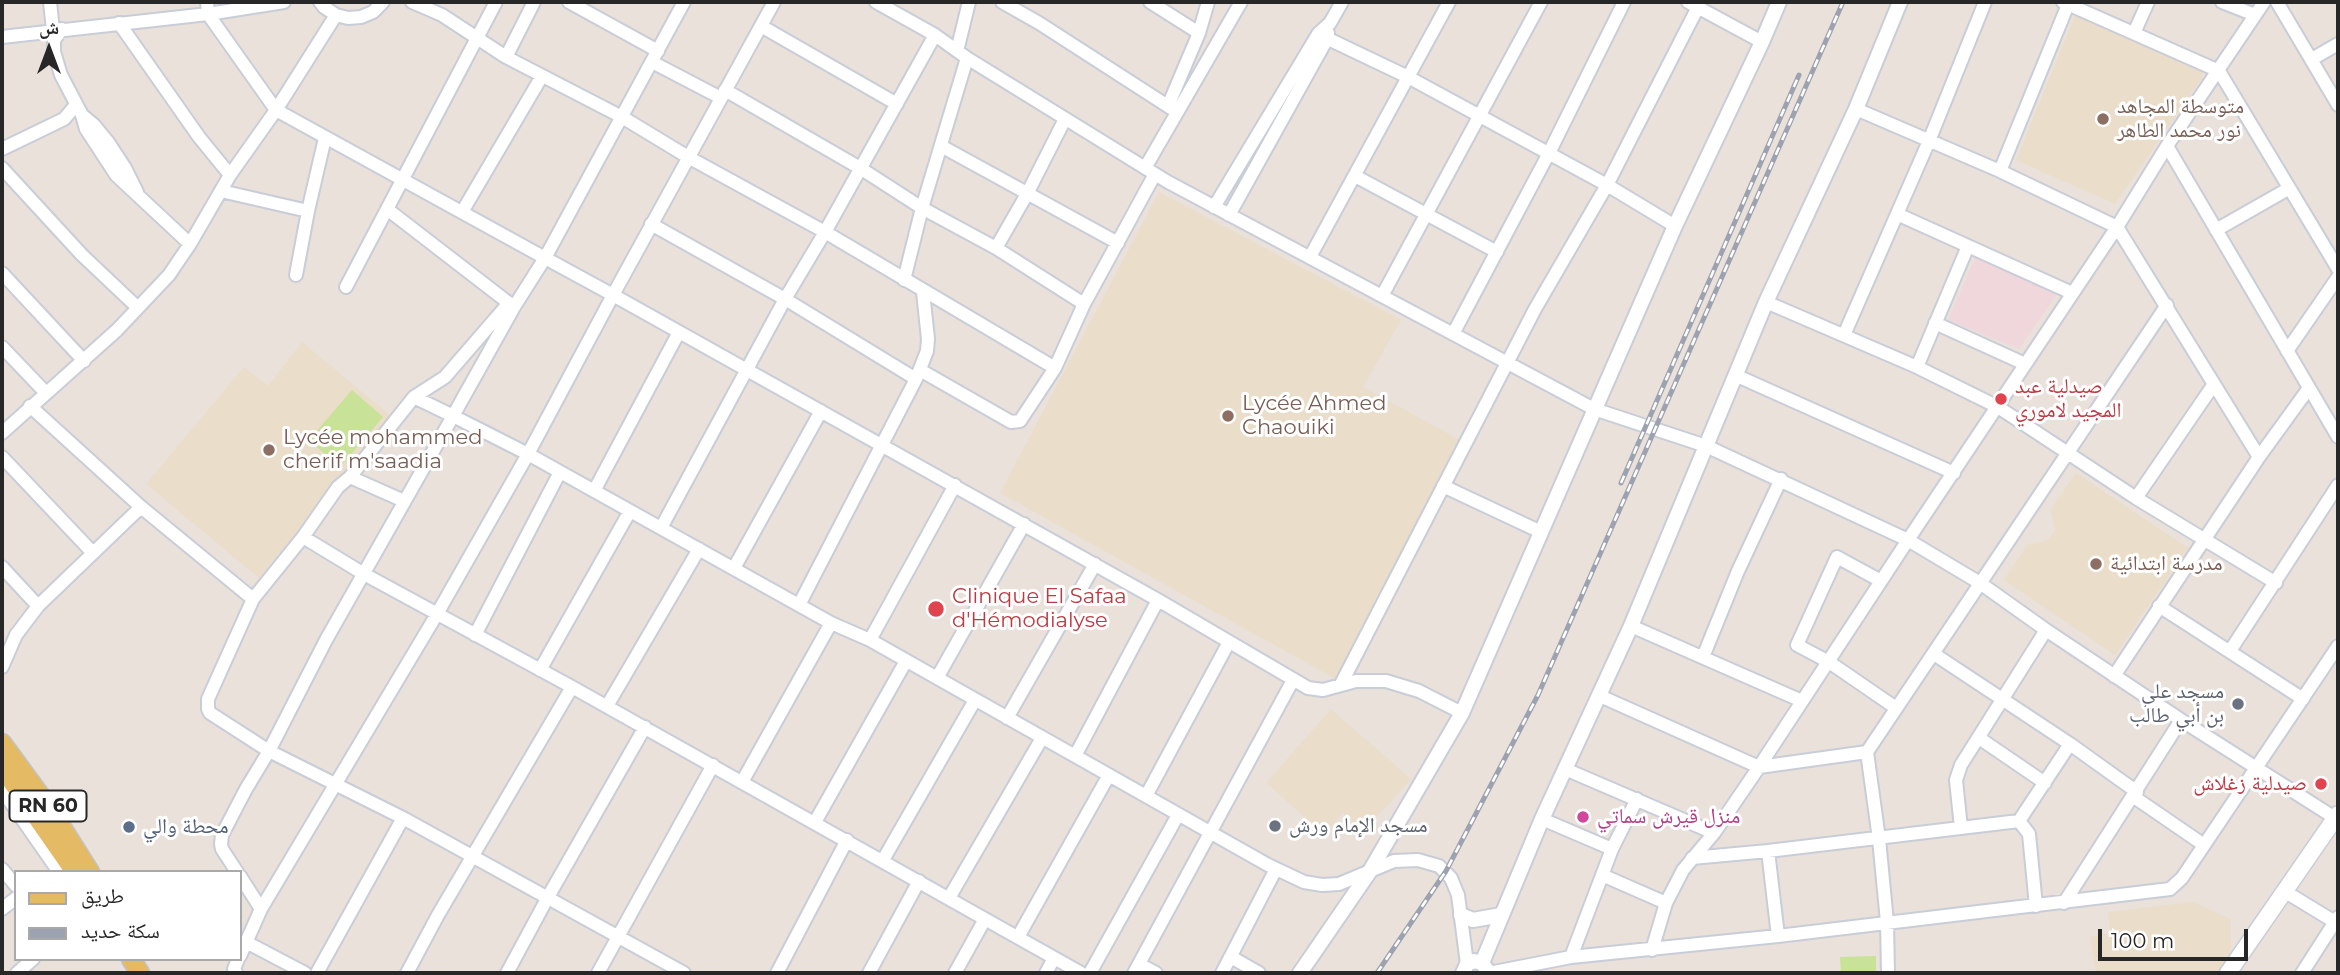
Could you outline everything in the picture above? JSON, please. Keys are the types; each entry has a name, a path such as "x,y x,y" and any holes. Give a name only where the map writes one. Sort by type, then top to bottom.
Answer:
{"main road":[{"name":"RN 60","path":"2,743 51,810 89,870"},
{"name":"RN 60","path":"2,766 74,870"},
{"path":"2228,973 2337,816"}],"street":[{"path":"50,2 58,30 54,40 54,52 61,75 79,110 107,142 137,192 190,244"},
{"path":"2,37 119,23 208,8 284,2"},
{"path":"320,2 336,15 348,18 373,12 383,2"},
{"path":"412,2 442,16 506,57 622,117 688,157 825,232 1055,368"},
{"path":"346,287 496,2"},
{"path":"506,57 534,2"},
{"path":"569,2 655,56 860,169 922,208 996,248 1084,304"},
{"path":"235,870 222,849 220,840 246,789 512,305 545,258 684,2"},
{"path":"242,951 261,909 437,614 528,454 774,2"},
{"path":"876,2 935,35 1150,171 1594,409 1706,446 1908,540 1980,583 2114,676 2256,769 2337,816"},
{"path":"904,280 941,146 962,54 969,2"},
{"path":"1002,2 1173,109"},
{"path":"1150,2 1199,33"},
{"path":"651,224 918,375 1014,423 1020,421 1055,368 1084,304 1118,243 1150,171 1208,2"},
{"path":"1173,109 1241,2"},
{"path":"1229,215 1342,2"},
{"path":"1310,257 1448,2"},
{"path":"1382,296 1541,2"},
{"path":"1454,334 1624,2"},
{"path":"1300,973 1370,871 1462,713 1675,226 1779,2"},
{"path":"1485,968 1501,915 1542,819 1632,626 1766,302 1856,109 1900,2"},
{"path":"1844,335 1929,141 1985,2"},
{"path":"2000,171 2067,2 2219,71 2338,269"},
{"path":"2134,33 2148,2"},
{"path":"2222,2 2255,16"},
{"path":"1652,950 1666,903 1683,870 1714,833 1759,767 2264,2"},
{"path":"2277,2 2338,105"},
{"path":"1341,684 1556,271 1607,185 1693,4 1762,42"},
{"path":"208,8 276,110 325,138 955,485 1293,680 1315,690 1370,680 1386,681 1419,691 1462,713"},
{"path":"2,433 117,331 169,275 230,175 276,110 336,15"},
{"path":"119,23 199,137 230,175"},
{"path":"761,26 897,104"},
{"path":"661,528 785,299 935,35"},
{"path":"1322,37 1408,77 1481,116 1607,185 1675,226"},
{"path":"1214,206 1322,37"},
{"path":"2312,59 2338,44"},
{"path":"462,212 542,76"},
{"path":"1856,109 2000,171 2117,227 2259,457"},
{"path":"2,149 79,110"},
{"path":"996,248 1065,118"},
{"path":"1263,126 1275,132"},
{"path":"296,275 307,211 325,138"},
{"path":"941,146 1118,243"},
{"path":"2167,146 2338,437"},
{"path":"2,168 82,255 137,307"},
{"path":"1354,176 1497,252"},
{"path":"2216,230 2288,189"},
{"path":"221,191 307,211"},
{"path":"387,209 512,305"},
{"path":"1896,214 2072,293"},
{"path":"1917,367 1968,246"},
{"path":"2,273 84,361"},
{"path":"2287,351 2338,278"},
{"path":"799,605 918,375 927,351 928,339 923,292"},
{"path":"1766,302 1917,367 1998,407 2136,498 2276,583"},
{"path":"1888,973 1887,922 1867,752 2166,304"},
{"path":"512,305 445,377 414,397 338,487 303,537 253,599 208,699 208,709 269,751 403,818 471,858 684,973"},
{"path":"1935,323 2025,364"},
{"path":"594,491 680,332"},
{"path":"2,346 46,393"},
{"path":"1735,375 1955,472"},
{"path":"2136,498 2214,384"},
{"path":"2114,676 2259,457 2309,388"},
{"path":"414,397 528,454 799,605 870,640 1178,815 1304,882 1339,884 1394,862 1408,860 1439,866 1446,871 1455,885 1461,915 1465,969"},
{"path":"30,406 141,507 253,599"},
{"path":"734,568 821,411"},
{"path":"2,457 93,553"},
{"path":"475,635 560,472"},
{"path":"349,477 404,500"},
{"path":"1703,657 1738,571 1781,480"},
{"path":"870,640 955,485"},
{"path":"2230,650 2338,485"},
{"path":"1443,486 1541,532"},
{"path":"2,667 6,642 16,635 38,606 141,507"},
{"path":"540,670 630,511"},
{"path":"937,678 1024,524"},
{"path":"303,537 364,575 645,727 1081,973"},
{"path":"607,706 699,549"},
{"path":"1881,582 1837,557 1797,645 1829,662 1896,708"},
{"path":"1007,718 1095,564"},
{"path":"2,567 38,606"},
{"path":"1075,756 1158,600"},
{"path":"2159,606 2303,699"},
{"path":"742,782 831,622"},
{"path":"1632,626 1802,701"},
{"path":"1961,828 1956,780 1961,765 2046,630"},
{"path":"1146,796 1228,642"},
{"path":"1465,969 1474,961 1485,968 2170,889 2182,878 2338,646"},
{"path":"1934,654 2070,744 2204,845"},
{"path":"816,822 906,661"},
{"path":"1156,973 1137,968 1293,680"},
{"path":"407,973 572,687"},
{"path":"1600,696 1759,767 1867,752"},
{"path":"883,860 975,700"},
{"path":"2064,903 2181,720"},
{"path":"507,973 645,727"},
{"path":"949,898 1042,738"},
{"path":"1979,738 2045,783"},
{"path":"1692,858 1879,839 2019,821 2070,744"},
{"path":"598,973 713,765"},
{"path":"1565,769 1714,833"},
{"path":"1018,937 1109,775"},
{"path":"2,790 58,870"},
{"path":"1571,957 1612,849 1637,799"},
{"path":"1090,973 1178,815"},
{"path":"317,973 403,818"},
{"path":"1542,819 1612,849"},
{"path":"2019,821 2029,834 2035,906"},
{"path":"777,973 847,840"},
{"path":"1768,851 1778,936"},
{"path":"2,869 14,884"},
{"path":"1222,973 1276,869"},
{"path":"1602,875 1666,903"},
{"path":"242,880 261,909"},
{"path":"869,973 919,881"},
{"path":"2284,891 2337,920 2307,971"},
{"path":"1461,915 1473,920 1501,915"},
{"path":"954,973 985,919"},
{"path":"246,942 305,973"},
{"path":"1231,957 1259,973"},
{"path":"1046,973 1054,958"},
{"path":"17,973 31,961"}],"shaded area":[{"name":"متوسطة المجاهد نور محمد الطاهر","path":"2076,13 2200,67 2203,72 2202,78 2115,204 2016,160"},
{"name":"Lycée Ahmed Chaouiki","path":"1159,192 1401,320 1363,387 1469,445 1343,683 1000,493"},
{"path":"1976,256 2058,292 2019,349 1948,320"},
{"name":"Lycée mohammed cherif m'saadia","path":"302,342 391,416 259,578 146,484 244,367 268,386"},
{"name":"مدرسة ابتدائية","path":"2076,473 2188,548 2115,655 2004,580 2028,544 2047,541 2055,531 2051,509"},
{"path":"1331,709 1411,779 1364,831 1343,813 1324,834 1266,783"},
{"path":"2193,902 2231,919 2231,951 2218,973 2096,973 2090,937 2110,932 2108,912"}],"green space":[{"path":"352,390 383,417 340,467 309,440"},
{"path":"1876,956 1876,973 1841,973 1840,957"}],"railway":[{"path":"1377,973 1446,871 1538,695 1843,2"},
{"path":"1621,483 1799,75"}],"place":[{"name":"متوسطة المجاهد نور محمد الطاهر","path":"2103,119"},
{"name":"صيدلية عبد المجيد لاموري","path":"2001,399"},
{"name":"Lycée Ahmed Chaouiki","path":"1228,416"},
{"name":"Lycée mohammed cherif m'saadia","path":"269,450"},
{"name":"مدرسة ابتدائية","path":"2096,564"},
{"name":"Clinique El Safaa d'Hémodialyse","path":"936,609"},
{"name":"مسجد علي بن أبي طالب","path":"2238,704"},
{"name":"صيدلية زغلاش","path":"2321,784"},
{"name":"منزل قيرش سماتي","path":"1583,817"},
{"name":"مسجد الإمام ورش","path":"1275,826"},
{"name":"محطة والي","path":"129,827"}]}
